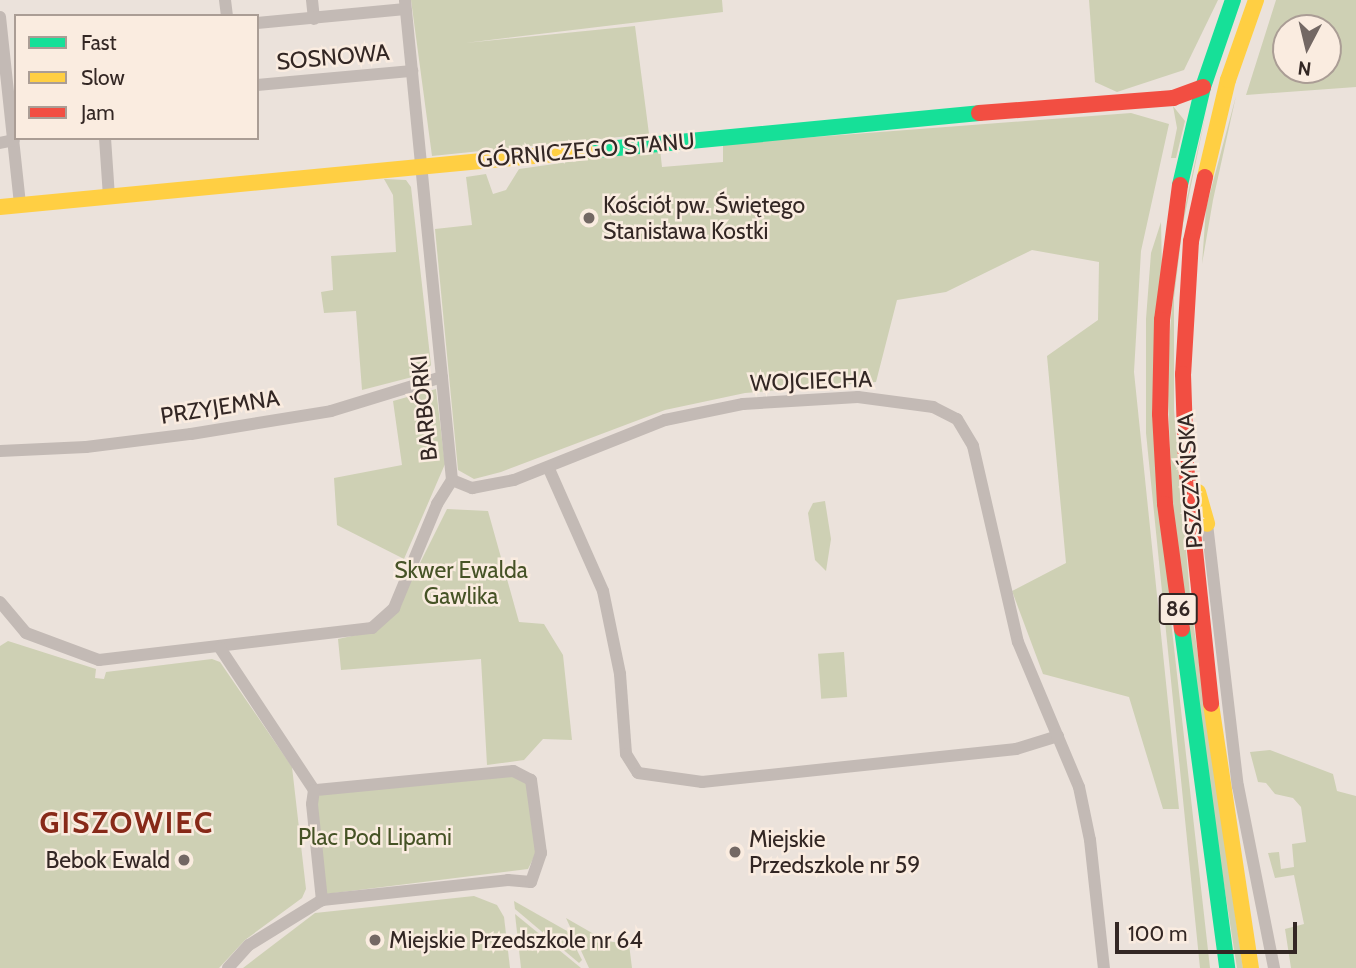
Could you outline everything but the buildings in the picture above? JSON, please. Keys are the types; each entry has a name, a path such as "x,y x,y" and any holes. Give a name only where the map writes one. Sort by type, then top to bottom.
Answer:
{"main road":[{"name":"PSZCZYŃSKA","path":"1227,968 1194,742 1161,435 1166,268 1194,121 1233,0"},
{"name":"PSZCZYŃSKA","path":"1251,968 1214,730 1186,466 1184,340 1191,241 1213,131 1256,0"},
{"name":"GÓRNICZEGO STANU","path":"0,207 1173,98 1203,87"},
{"path":"1173,98 1194,121"},
{"path":"1186,466 1207,524"}],"street":[{"path":"312,0 314,19"},
{"name":"BARBÓRKI","path":"0,602 20,627 43,643 99,660 220,648 372,628 394,608 437,504 452,480 405,4 314,19 259,23"},
{"path":"0,17 11,48 5,70 6,91 14,106 20,205"},
{"name":"SOSNOWA","path":"259,85 412,71"},
{"path":"0,143 14,140"},
{"path":"105,140 109,195"},
{"name":"PRZYJEMNA","path":"0,451 86,447 203,432 331,411 442,377"},
{"name":"WOJCIECHA","path":"452,480 477,487 549,469 653,424 722,407 844,396 911,403 950,414 964,427 973,446 1018,642 1058,736 1087,822 1104,968"},
{"path":"549,469 603,591 620,674 626,754 638,773 702,782 1016,749 1058,736"},
{"path":"1207,524 1238,786 1274,968"},
{"path":"220,648 314,790 312,804 322,900"},
{"path":"228,968 249,945 322,900 505,880 531,882 541,853 539,824 535,789 520,772 314,790"}],"green space":[{"path":"411,0 722,0 723,12 465,43 635,26 649,134 432,156"},
{"path":"1089,0 1218,0 1184,70 1117,92 1095,82"},
{"path":"1276,0 1356,0 1356,87 1246,95"},
{"path":"1236,96 1213,200 1202,264 1206,208"},
{"path":"1173,106 1185,121 1176,158 1171,158 1177,128"},
{"path":"1207,108 1183,224 1174,298 1174,410 1191,607 1243,968 1237,968 1212,808 1172,500 1167,369 1177,243"},
{"path":"1131,113 1169,124 1141,251 1134,372 1179,809 1163,809 1129,697 1043,674 1012,591 1066,563 1047,356 1098,320 1099,262 1032,250 946,292 897,300 876,382 745,393 665,410 501,472 474,479 458,470 435,229 472,225 466,177 486,174 493,194 506,190 519,169 660,149 662,167 723,162 723,144"},
{"path":"384,179 406,180 411,187 431,365 424,374 362,390 356,311 324,313 321,292 333,290 331,256 396,252 393,195"},
{"path":"1161,222 1169,603 1210,968 1200,968 1146,433 1146,319 1151,253"},
{"path":"436,389 445,464 404,559 337,525 334,478 402,465 393,401"},
{"path":"825,501 831,539 826,571 815,560 808,513 813,503"},
{"name":"Skwer Ewalda Gawlika","path":"447,509 488,511 519,622 544,624 563,655 572,740 543,739 524,760 487,765 481,659 341,670 338,639 370,632 399,605"},
{"path":"8,641 96,669 95,678 104,679 106,672 212,659 220,662 292,767 306,889 302,898 245,940 219,968 0,968 0,646"},
{"path":"844,652 847,697 821,699 818,654"},
{"path":"1270,750 1333,774 1337,791 1356,796 1356,968 1291,968 1285,929 1304,924 1294,875 1275,878 1268,853 1279,852 1281,869 1294,867 1292,844 1306,842 1301,807 1293,798 1275,794 1266,783 1258,782 1250,752"},
{"name":"Plac Pod Lipami","path":"508,774 526,780 537,851 528,869 326,894 316,801 321,793"},
{"path":"474,896 497,905 504,917 510,968 243,968 315,913"},
{"path":"514,901 567,931 582,960 579,963 515,909"},
{"path":"515,914 581,968 521,968"},
{"path":"566,918 606,941 629,944 632,968 589,968"}],"traffic: fast":[{"path":"1180,185 1203,87 1233,0"},
{"path":"586,151 979,113"},
{"path":"1182,629 1227,968"}],"traffic: slow":[{"path":"1205,177 1228,80 1256,0"},
{"path":"0,207 586,151"},
{"path":"1198,492 1207,524"},
{"path":"1211,704 1251,968"}],"traffic: jam":[{"path":"979,113 1173,98 1203,87"},
{"path":"1205,177 1191,241 1183,374 1186,465 1211,704"},
{"path":"1180,185 1162,320 1160,414 1165,504 1182,629"}],"place":[{"name":"Kościół pw. Świętego Stanisława Kostki","path":"589,218"},
{"name":"Miejskie Przedszkole nr 59","path":"735,852"},
{"name":"Bebok Ewald","path":"184,860"},
{"name":"Miejskie Przedszkole nr 64","path":"375,940"}],"district":[{"name":"GISZOWIEC","path":"127,823"}]}
